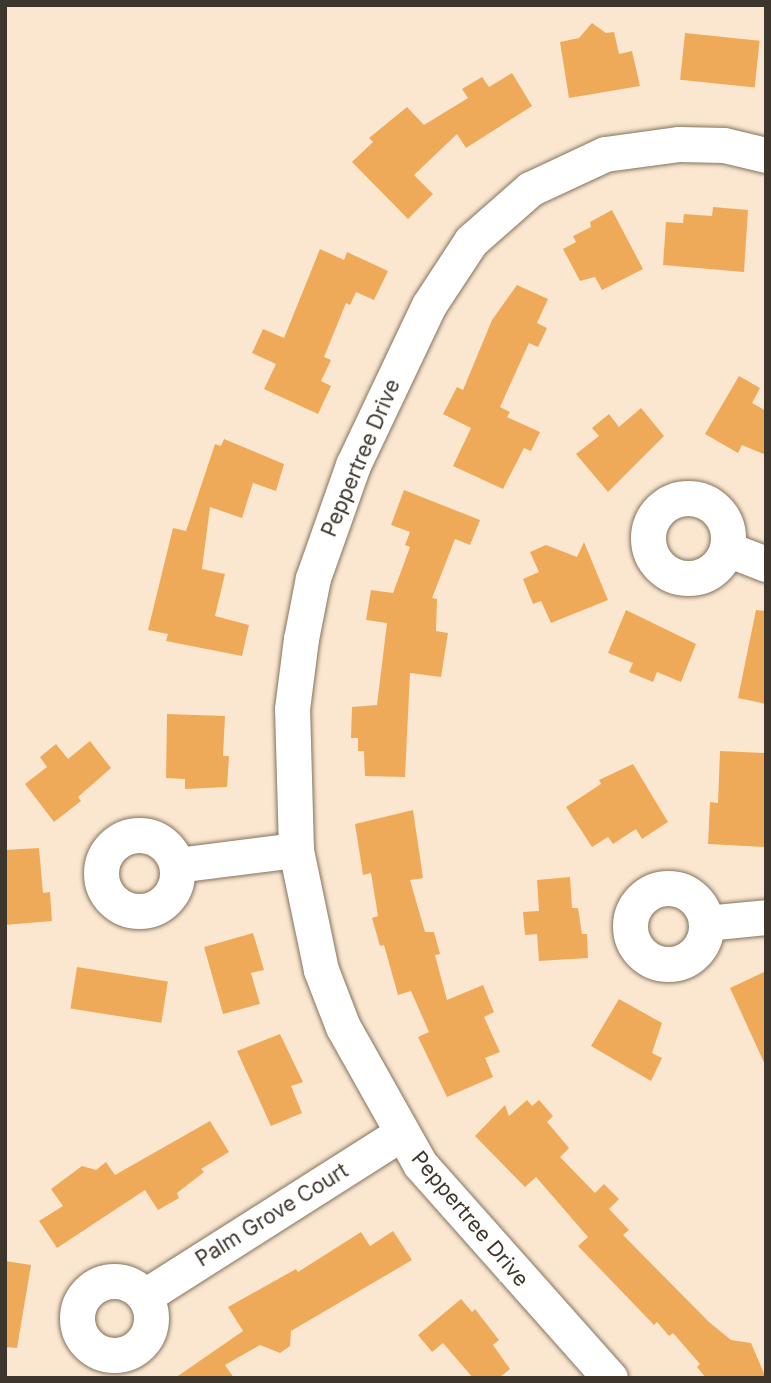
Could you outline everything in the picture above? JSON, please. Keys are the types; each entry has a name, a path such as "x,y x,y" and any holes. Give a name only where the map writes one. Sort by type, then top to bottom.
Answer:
{"street":[{"name":"Peppertree Drive","path":"595,1372 450,1202 400,1134 343,1027 321,970 296,850 292,709 313,578 353,465 447,274 471,241 530,189 605,154 679,144 724,145 766,155"},
{"path":"727,550 766,564"},
{"path":"177,865 296,850"},
{"path":"706,923 766,917"},
{"name":"Palm Grove Court","path":"145,1296 400,1134"}],"building":[{"path":"592,23 606,33 614,32 619,54 632,51 640,86 569,98 560,42 579,38"},
{"path":"685,33 760,41 755,88 680,80"},
{"path":"512,73 532,106 466,148 457,134 414,175 433,194 408,219 352,162 373,142 369,138 407,107 424,125 468,98 462,89 482,77 489,87"},
{"path":"713,207 748,210 744,272 663,265 666,222 683,223 684,214 712,216"},
{"path":"612,210 643,269 602,290 595,277 580,281 563,249 576,242 573,236 591,227 590,222"},
{"path":"320,249 344,260 347,252 388,271 374,300 356,292 350,305 346,303 324,357 331,360 321,381 331,386 318,414 264,389 276,364 252,353 263,329 284,338"},
{"path":"517,285 548,299 537,323 547,328 538,347 529,343 500,407 510,412 507,417 540,432 531,451 524,448 503,489 453,466 471,428 443,414 457,387 463,390 492,320"},
{"path":"739,376 760,388 752,403 766,411 766,455 742,445 738,453 705,434"},
{"path":"641,408 664,436 608,492 576,454 599,436 592,428 609,414 619,427"},
{"path":"224,439 284,464 276,491 253,483 242,518 210,507 202,569 225,574 215,616 249,625 242,656 166,641 168,634 148,630 173,528 186,531 215,444 221,446"},
{"path":"404,490 480,520 470,545 455,539 432,598 437,599 436,631 448,633 441,677 410,673 405,777 365,776 364,751 358,751 358,738 351,738 352,707 377,705 387,623 366,620 371,590 393,593 410,547 405,545 410,532 391,525"},
{"path":"584,542 608,600 551,623 541,601 533,604 523,579 539,572 530,552 546,545 577,557"},
{"path":"626,610 696,644 681,682 657,672 653,682 629,672 633,663 608,653"},
{"path":"756,610 766,611 766,704 738,698"},
{"path":"167,714 225,716 223,756 229,756 227,787 185,789 185,779 166,778"},
{"path":"90,741 111,768 78,797 81,801 54,822 25,784 47,767 40,757 56,744 68,759"},
{"path":"720,751 766,753 766,847 708,844 710,802 718,803"},
{"path":"633,764 668,822 642,839 636,829 613,844 608,837 592,847 566,807 601,784 599,780"},
{"path":"413,810 423,878 410,880 425,932 434,932 440,954 435,955 447,1000 483,985 494,1012 484,1017 500,1052 485,1058 493,1077 447,1097 418,1037 429,1032 411,991 398,995 384,945 380,946 372,918 378,916 371,873 363,875 355,824"},
{"path":"39,848 43,893 50,892 52,921 5,925 5,850"},
{"path":"570,877 572,908 578,908 582,934 587,934 588,958 539,961 537,934 525,935 523,912 539,911 537,880"},
{"path":"253,933 264,970 251,973 260,1004 223,1014 204,947"},
{"path":"77,967 168,981 161,1023 70,1008"},
{"path":"766,971 766,1067 730,988"},
{"path":"619,999 662,1023 652,1053 662,1058 651,1081 591,1046"},
{"path":"280,1034 303,1082 291,1086 302,1113 271,1126 237,1051"},
{"path":"527,1100 532,1106 539,1100 553,1116 547,1122 569,1148 560,1157 595,1193 604,1184 619,1199 609,1209 629,1230 623,1235 709,1322 731,1340 751,1343 766,1378 706,1378 697,1367 700,1364 673,1333 669,1336 657,1322 654,1325 578,1246 588,1237 536,1177 525,1187 475,1136 505,1105 509,1116"},
{"path":"210,1121 229,1152 201,1169 204,1172 177,1193 179,1198 158,1210 145,1190 57,1248 39,1221 63,1206 51,1189 82,1166 96,1170 106,1162 115,1175"},
{"path":"393,1231 412,1260 291,1331 290,1346 280,1353 260,1345 225,1365 234,1378 175,1378 243,1331 228,1307 296,1269 298,1272 361,1232 370,1246"},
{"path":"5,1261 31,1265 17,1348 5,1347"},
{"path":"461,1299 472,1312 475,1309 499,1340 493,1345 510,1369 499,1378 473,1378 443,1343 432,1352 418,1335"}]}
